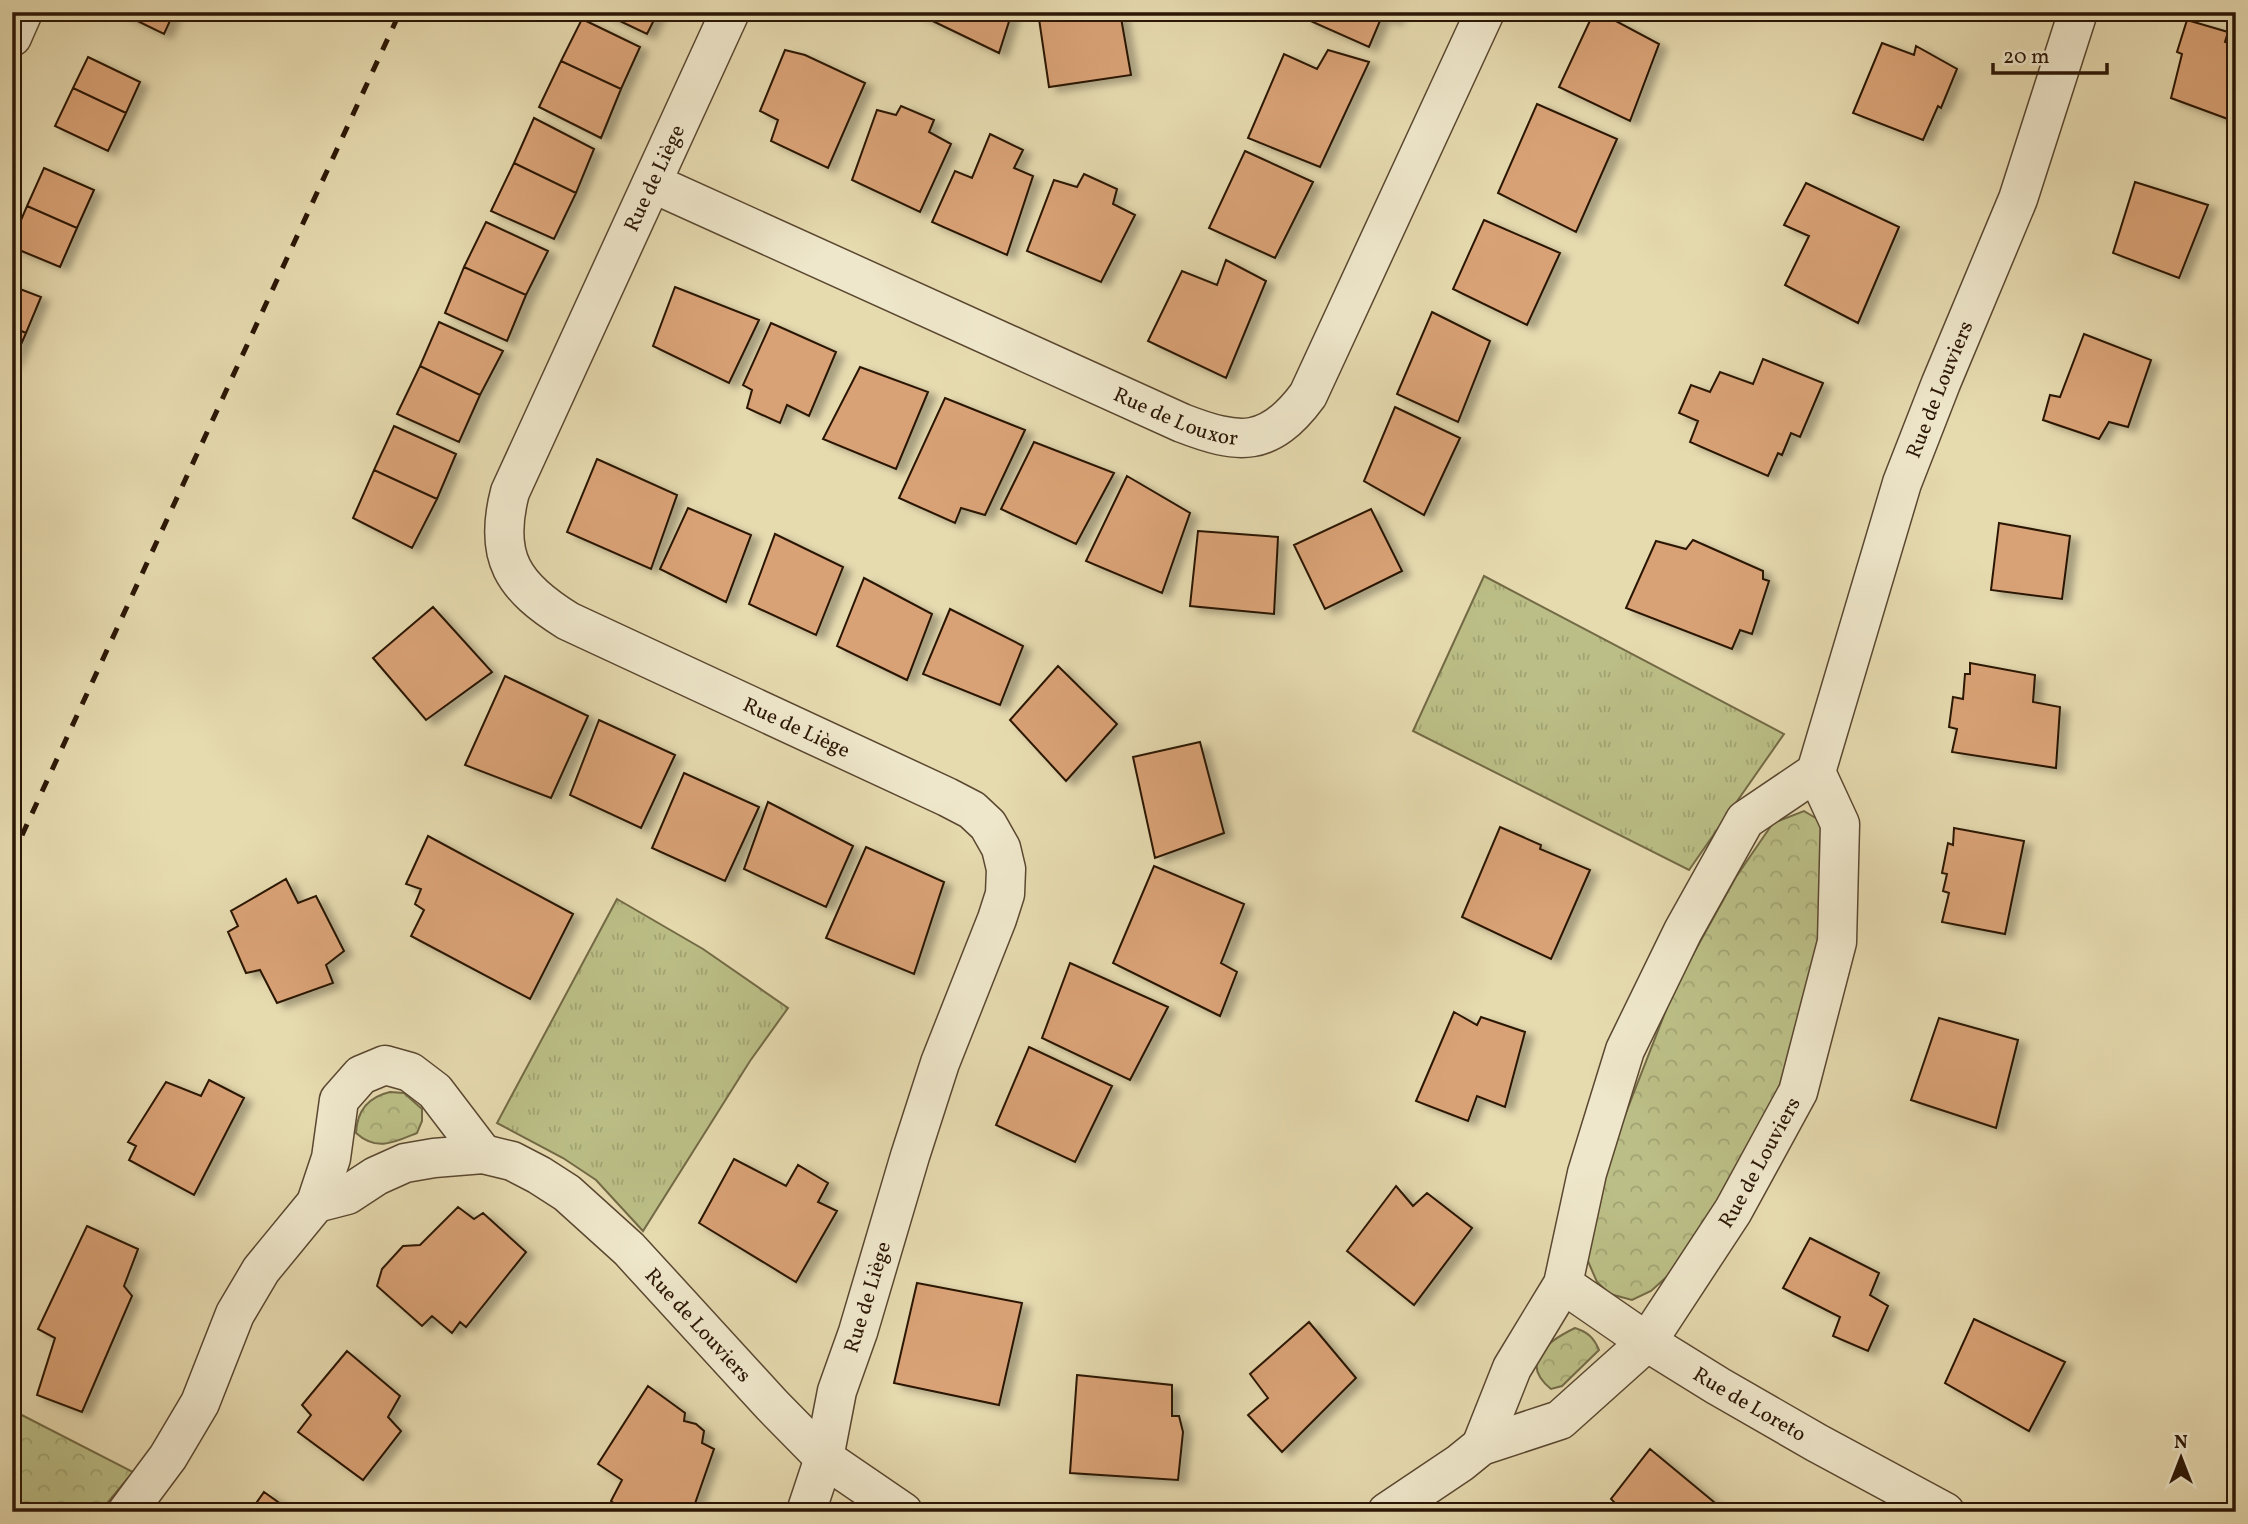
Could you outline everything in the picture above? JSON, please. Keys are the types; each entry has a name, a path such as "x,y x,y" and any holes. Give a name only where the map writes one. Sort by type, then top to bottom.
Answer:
{"street":[{"path":"12,37 23,12"},
{"name":"Rue de Liège","path":"730,12 510,492 504,514 503,536 507,556 516,576 527,592 544,606 569,621 972,810 988,825 1001,848 1006,869 1005,894 998,919 940,1063 858,1332 837,1391 824,1458 806,1512"},
{"name":"Rue de Louxor","path":"652,183 1182,424 1212,435 1255,438 1275,429 1292,416 1308,396 1485,12"},
{"name":"Rue de Louviers","path":"1480,1446 1511,1368 1563,1284 1587,1173 1625,1050 1683,931 1745,820 1816,772 1902,483 2018,199 2078,12"},
{"name":"Rue de Louviers","path":"1388,1512 1460,1463 1480,1446 1560,1420 1647,1342 1733,1211 1798,1092 1837,942 1840,824 1816,772"},
{"path":"127,1512 168,1457 200,1403 236,1314 261,1270 316,1203 331,1158 340,1100 360,1075 385,1065 410,1072 435,1091 483,1154"},
{"name":"Rue de Louviers","path":"316,1203 347,1195 376,1176 405,1163 483,1154 512,1161 539,1175 567,1193 629,1249 758,1391 824,1458 903,1512"},
{"name":"Rue de Loreto","path":"1563,1284 1647,1342 1817,1443 1945,1512"}],"green space":[{"path":"1484,576 1784,734 1689,870 1413,731"},
{"path":"1804,811 1824,823 1827,876 1814,971 1787,1070 1706,1228 1672,1272 1651,1291 1632,1300 1610,1294 1597,1282 1587,1259 1595,1212 1620,1128 1675,987 1736,877 1773,823"},
{"path":"617,899 703,949 788,1008 750,1061 643,1231 596,1180 563,1158 497,1123"},
{"path":"390,1092 404,1093 422,1109 422,1121 417,1133 386,1144 364,1139 356,1133 361,1112 370,1101"},
{"path":"1575,1328 1590,1336 1599,1350 1562,1386 1551,1389 1541,1379 1537,1370 1540,1353 1555,1339"},
{"path":"12,1410 133,1472 100,1512 12,1512"}],"building":[{"path":"119,12 174,12 164,34"},
{"path":"601,12 658,12 647,34"},
{"path":"914,12 1012,12 999,53"},
{"path":"1038,12 1120,12 1131,75 1049,87"},
{"path":"1309,12 1397,12 1394,20 1382,16 1369,47 1306,19"},
{"path":"1594,12 1599,12 1659,44 1630,121 1559,87"},
{"path":"582,19 640,47 621,89 561,61"},
{"path":"2187,20 2228,32 2225,42 2236,46 2236,122 2171,98 2182,54 2177,52"},
{"path":"1882,43 1914,55 1916,46 1957,69 1941,108 1938,106 1923,140 1853,113"},
{"path":"785,50 805,55 865,83 828,168 771,141 778,120 760,111"},
{"path":"1328,50 1369,62 1320,167 1248,138 1284,54 1317,69"},
{"path":"88,57 140,82 126,113 73,88"},
{"path":"561,61 621,89 601,138 539,107"},
{"path":"73,88 126,113 108,151 55,126"},
{"path":"1537,104 1617,139 1576,232 1498,193"},
{"path":"901,106 934,120 929,132 951,144 920,212 852,180 877,110 896,115"},
{"path":"534,118 594,149 576,193 514,163"},
{"path":"990,134 1023,150 1014,168 1033,176 1007,255 932,222 955,171 972,178"},
{"path":"1245,151 1313,182 1275,258 1209,228"},
{"path":"514,163 576,193 554,239 491,211"},
{"path":"44,168 94,190 77,228 27,206"},
{"path":"1084,174 1117,189 1113,204 1135,215 1101,282 1027,251 1054,180 1077,187"},
{"path":"2135,182 2208,205 2179,278 2113,253"},
{"path":"1806,183 1899,227 1858,323 1785,285 1809,236 1784,225"},
{"path":"27,206 77,228 60,267 12,247"},
{"path":"1484,220 1560,253 1527,325 1453,289"},
{"path":"486,222 548,251 526,295 464,267"},
{"path":"1226,260 1266,281 1226,378 1148,341 1182,271 1217,285"},
{"path":"464,267 526,295 507,341 445,313"},
{"path":"12,286 41,297 26,333 12,327"},
{"path":"675,287 759,320 729,383 653,346"},
{"path":"1432,312 1490,341 1458,422 1397,394"},
{"path":"439,322 503,351 480,395 420,366"},
{"path":"771,323 836,352 809,416 787,405 780,423 747,408 752,390 743,385"},
{"path":"12,327 26,333 12,365"},
{"path":"2084,334 2151,360 2128,427 2109,422 2099,439 2043,420 2050,395 2060,397"},
{"path":"1763,359 1823,383 1800,437 1791,433 1782,455 1778,453 1768,476 1690,442 1698,421 1679,413 1691,385 1710,392 1720,372 1753,384"},
{"path":"420,366 480,395 459,442 397,414"},
{"path":"860,367 928,392 896,469 823,439"},
{"path":"945,398 1025,430 985,515 961,508 955,523 899,498"},
{"path":"1395,407 1460,438 1424,515 1364,481"},
{"path":"394,426 456,454 437,499 374,470"},
{"path":"1034,442 1114,473 1076,544 1001,509"},
{"path":"597,459 677,495 651,569 567,532"},
{"path":"374,470 437,499 412,548 353,518"},
{"path":"1127,476 1190,513 1162,593 1086,561"},
{"path":"688,508 751,535 726,602 660,569"},
{"path":"1371,509 1402,571 1325,609 1294,545"},
{"path":"1999,523 2070,536 2062,599 1991,590"},
{"path":"1198,531 1278,537 1274,614 1190,606"},
{"path":"775,534 843,567 816,635 749,604"},
{"path":"1693,540 1763,571 1763,579 1769,581 1752,634 1740,630 1732,649 1626,608 1656,541 1686,549"},
{"path":"864,578 932,614 907,680 837,646"},
{"path":"433,607 492,672 426,720 373,658"},
{"path":"950,609 1023,646 1000,705 923,674"},
{"path":"1970,663 2035,675 2033,702 2060,707 2056,768 1952,752 1957,729 1949,727 1953,697 1963,699 1965,674 1970,674"},
{"path":"1058,666 1117,724 1066,781 1010,720"},
{"path":"505,676 588,716 551,798 465,765"},
{"path":"599,720 675,755 641,828 570,795"},
{"path":"1200,742 1224,833 1155,858 1133,757"},
{"path":"684,773 759,807 725,881 652,848"},
{"path":"768,802 853,846 826,907 744,869"},
{"path":"1500,827 1541,845 1540,849 1590,870 1551,959 1462,917"},
{"path":"1954,828 2024,841 2005,934 1942,922 1949,893 1943,891 1947,874 1942,873 1948,843 1953,845"},
{"path":"428,836 573,914 530,999 411,936 424,910 415,904 421,889 406,884"},
{"path":"866,847 944,882 914,974 826,938"},
{"path":"1154,866 1244,904 1221,963 1237,972 1220,1016 1113,963"},
{"path":"286,879 298,903 316,896 344,951 326,965 333,983 277,1003 260,970 246,973 228,932 238,926 231,911"},
{"path":"1070,963 1168,1007 1130,1080 1042,1038"},
{"path":"1454,1012 1477,1025 1481,1017 1525,1032 1505,1107 1477,1096 1468,1121 1416,1101"},
{"path":"1939,1018 2018,1040 1996,1128 1911,1100"},
{"path":"1029,1047 1112,1086 1075,1162 996,1125"},
{"path":"209,1080 244,1098 194,1195 129,1160 136,1146 128,1142 166,1082 201,1096"},
{"path":"734,1159 786,1186 798,1165 828,1183 818,1202 837,1211 796,1282 699,1223"},
{"path":"1396,1186 1413,1206 1427,1193 1472,1228 1414,1305 1347,1251"},
{"path":"458,1207 474,1219 483,1213 526,1252 466,1327 460,1322 452,1333 432,1316 422,1326 377,1286 382,1269 403,1246 420,1245"},
{"path":"87,1226 138,1249 124,1286 132,1296 82,1412 37,1395 55,1338 38,1329"},
{"path":"1810,1238 1879,1273 1870,1295 1888,1306 1868,1351 1833,1336 1840,1317 1783,1288"},
{"path":"917,1283 1022,1303 999,1405 894,1383"},
{"path":"1974,1319 2065,1362 2029,1431 1945,1383"},
{"path":"1309,1322 1356,1378 1282,1452 1248,1415 1268,1398 1250,1374"},
{"path":"347,1351 400,1396 388,1417 401,1431 363,1480 298,1432 311,1415 302,1405"},
{"path":"1077,1375 1172,1385 1172,1416 1179,1416 1183,1432 1178,1480 1070,1473"},
{"path":"648,1386 685,1413 684,1421 696,1424 704,1431 702,1443 714,1449 692,1512 660,1512 648,1508 646,1512 625,1512 611,1501 622,1480 598,1464"},
{"path":"1650,1449 1726,1512 1624,1512 1611,1499"},
{"path":"264,1492 292,1512 250,1512"}],"railway":[{"path":"12,857 400,12"}]}
